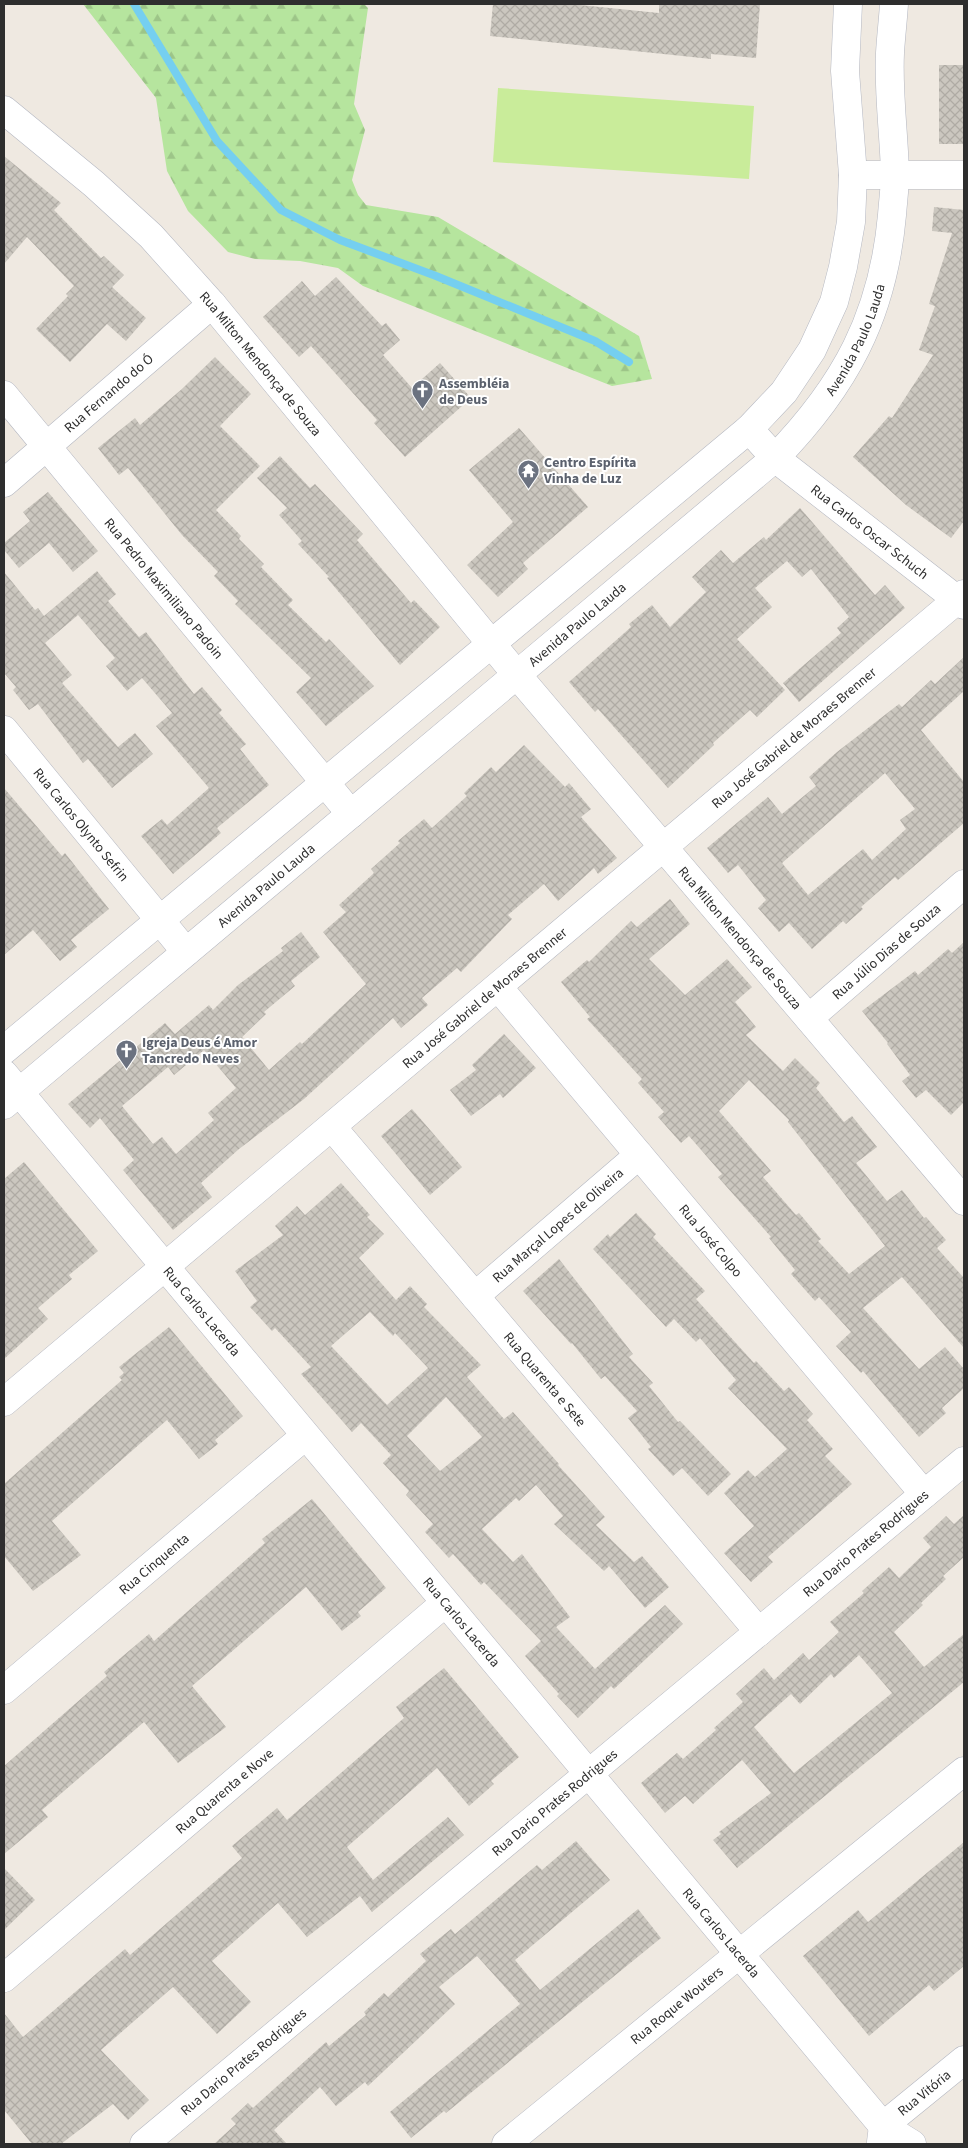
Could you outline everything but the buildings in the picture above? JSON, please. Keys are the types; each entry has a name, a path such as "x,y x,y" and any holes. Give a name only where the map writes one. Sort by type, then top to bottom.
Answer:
{"street":[{"path":"4,1050 749,429 784,392 800,369 834,302 843,267 851,222 853,175 845,71 848,4"},
{"name":"Avenida Paulo Lauda","path":"9,1090 186,952 776,458 808,424 845,371 872,316 881,281 890,233 895,175 890,54 894,4"},
{"name":"Rua Milton Mendonça de Souza","path":"4,110 94,184 151,236 212,304 517,675 809,1018 960,1187"},
{"path":"853,175 964,175"},
{"name":"Rua Fernando do Ó","path":"4,483 212,304"},
{"name":"Rua Pedro Maximiliano Padoin","path":"4,396 351,814"},
{"name":"Rua Carlos Oscar Schuch","path":"749,429 776,458 962,600"},
{"name":"Rua José Gabriel de Moraes Brenner","path":"4,1402 962,600"},
{"name":"Rua Carlos Olynto Sefrin","path":"4,730 186,952"},
{"name":"Rua Júlio Dias de Souza","path":"809,1018 964,884"},
{"name":"Rua José Colpo","path":"498,987 924,1494"},
{"name":"Rua Carlos Lacerda","path":"9,1090 164,1267 444,1604 740,1954 882,2135 912,2144"},
{"name":"Rua Quarenta e Sete","path":"332,1127 758,1632"},
{"name":"Rua Marçal Lopes de Oliveira","path":"475,1296 640,1155"},
{"name":"Rua Cinquenta","path":"4,1690 305,1436"},
{"name":"Rua Dario Prates Rodrigues","path":"144,2144 964,1461"},
{"name":"Rua Quarenta e Nove","path":"4,1978 444,1604"},
{"name":"Rua Roque Wouters","path":"512,2143 964,1771"},
{"name":"Rua Vitória","path":"882,2135 964,2060"}],"green space":[{"path":"83,4 364,4 368,8 354,104 365,130 352,180 358,195 366,205 438,217 639,336 652,379 612,386 363,286 338,268 300,261 255,259 228,252 188,211 167,171 156,98"},
{"path":"498,88 754,106 749,179 493,162"}],"waterway":[{"path":"134,4 217,141 281,210 340,240 436,276 595,341 629,362"}],"place":[{"name":"Assembléia de Deus","path":"423,410"},
{"name":"Centro Espírita Vinha de Luz","path":"528,489"},
{"name":"Igreja Deus é Amor Tancredo Neves","path":"126,1069"}]}
